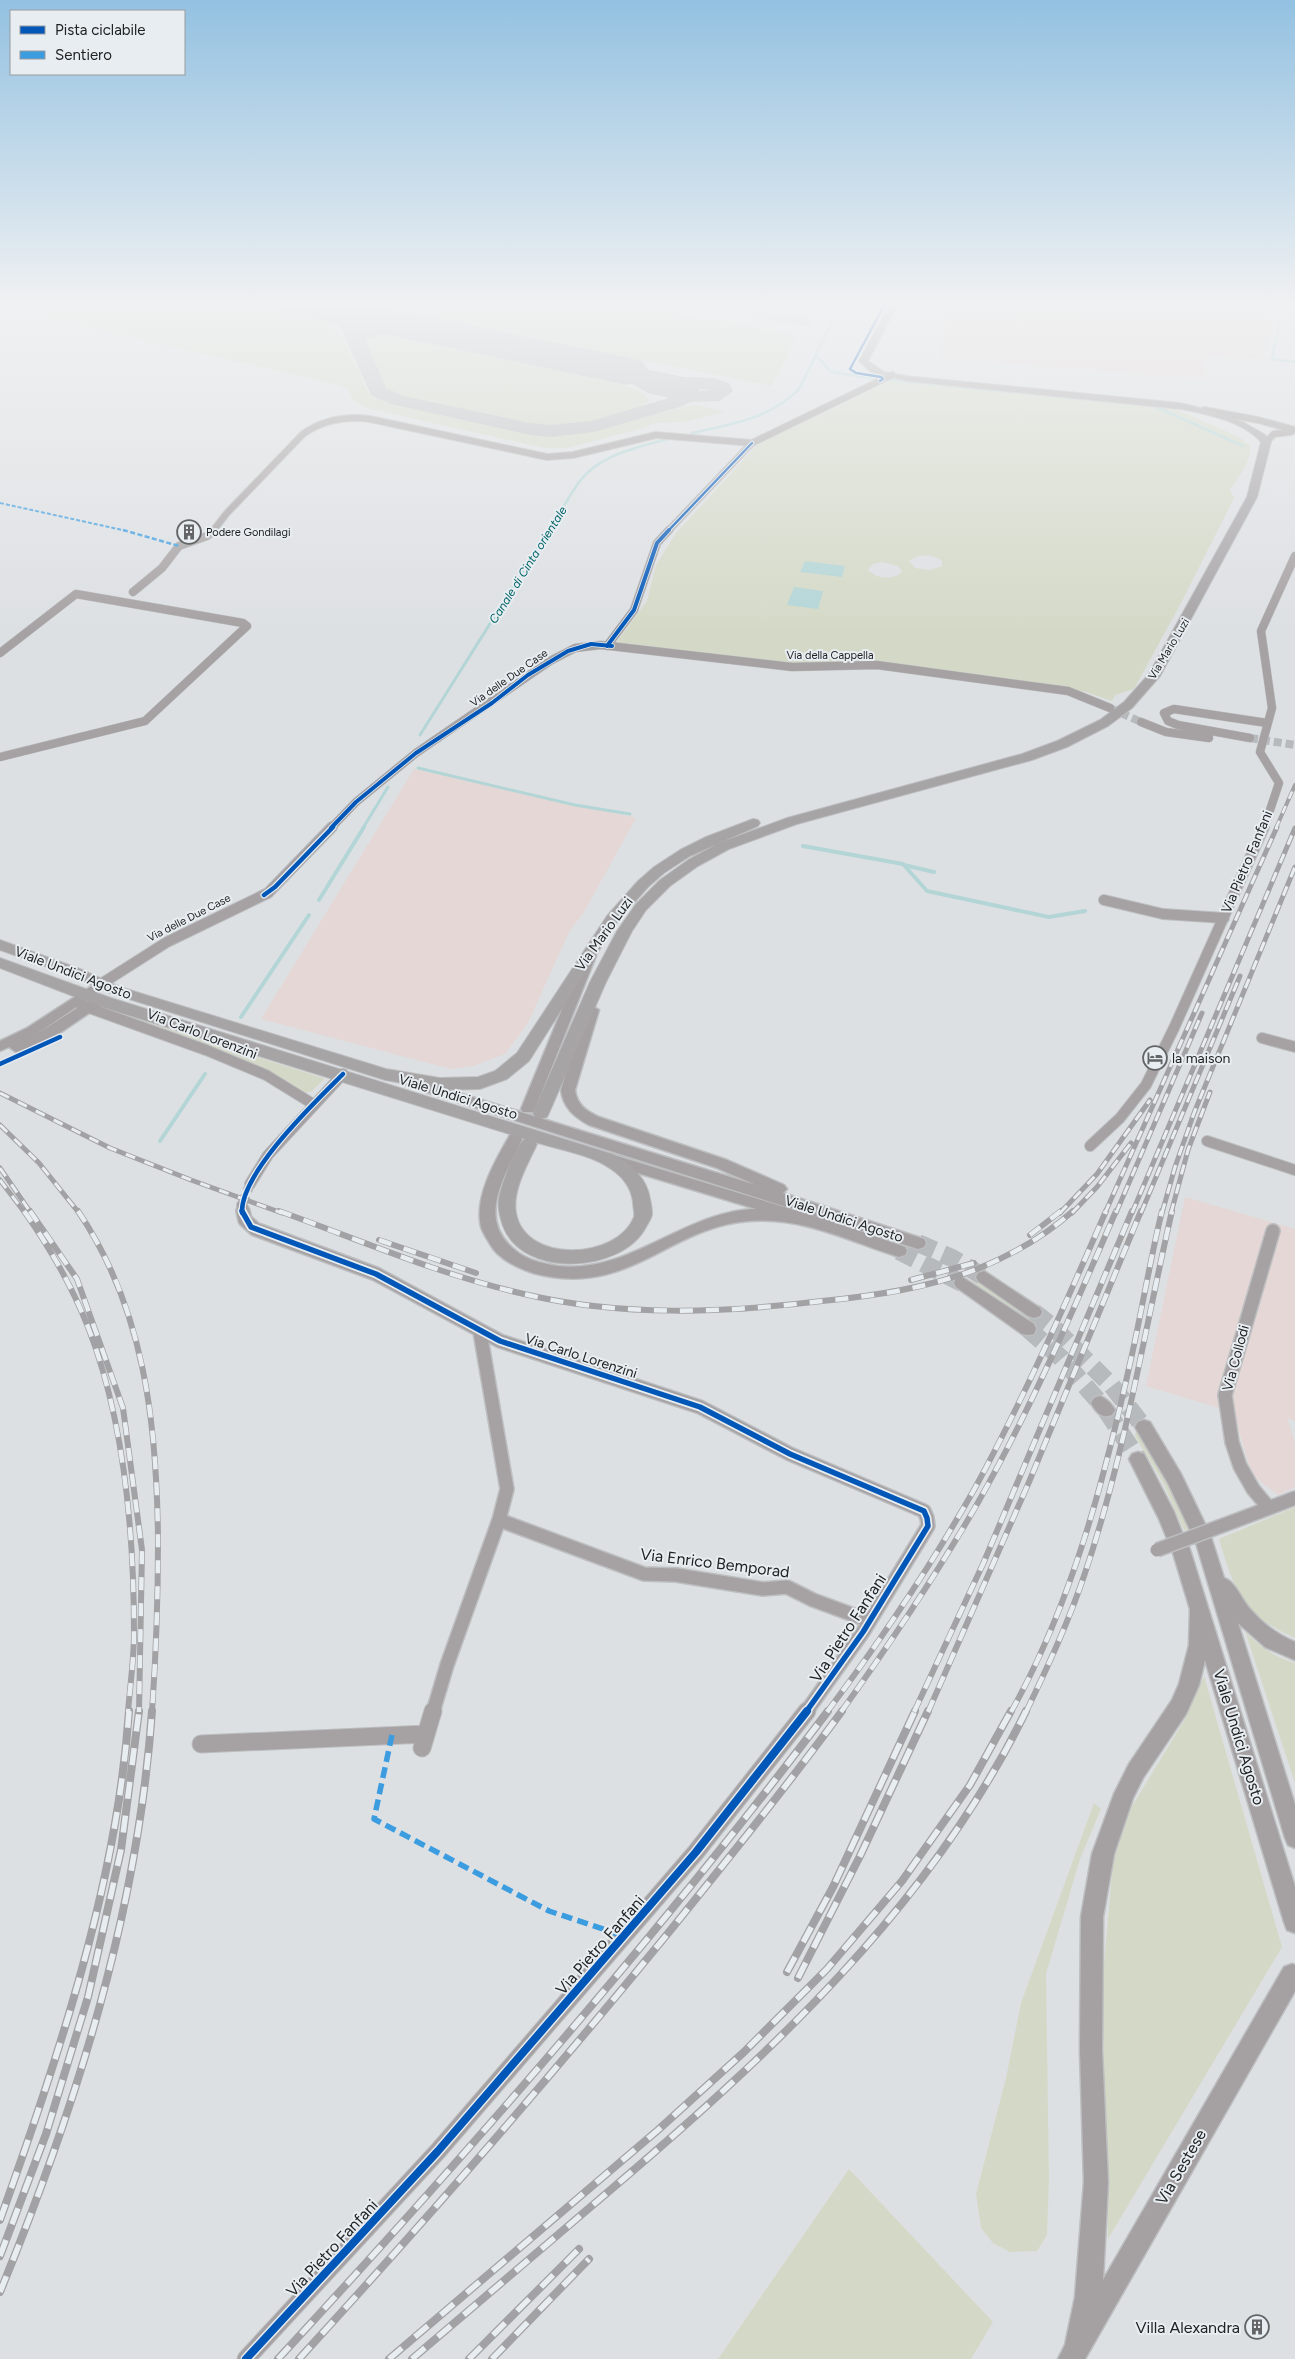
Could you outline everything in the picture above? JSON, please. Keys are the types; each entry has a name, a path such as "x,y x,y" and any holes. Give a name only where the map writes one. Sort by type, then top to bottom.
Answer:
{"main road":[{"name":"Via Mario Luzi","path":"534,1111 609,956 627,926 651,896 677,874 702,859 782,824 1028,757 1062,744 1104,723 1128,705 1154,676 1235,532 1242,514 1252,497 1266,442 1260,434 1251,429 1193,412"},
{"name":"Via Mario Luzi","path":"1200,412 1254,444 1256,452 1244,496 1242,514"},
{"name":"Via Mario Luzi","path":"385,1074 456,1085 480,1083 501,1076 523,1057 620,908 659,870 685,853 717,837 755,822 809,806 902,785 970,773"},
{"name":"Viale Undici Agosto","path":"0,945 115,990 837,1216 918,1244"},
{"path":"534,1111 594,946"},
{"path":"609,956 570,1077 568,1096 573,1107 594,1121 735,1170 837,1216"},
{"name":"Viale Undici Agosto","path":"0,963 82,1001 105,1002 343,1074 801,1218 899,1251"},
{"path":"0,1051 46,1036 101,984"},
{"path":"0,1046 32,1031 82,1001"},
{"name":"Viale Undici Agosto","path":"521,1141 507,1214 515,1234 538,1252 565,1258 580,1258 608,1251 622,1244 631,1236 643,1217 644,1205 636,1185 618,1164 606,1158"},
{"path":"521,1141 488,1200 488,1219 494,1238 506,1252 525,1264 541,1270 565,1274 605,1270 629,1262 705,1225 744,1215 761,1214 801,1218"},
{"path":"984,1277 1034,1312"},
{"path":"962,1283 1028,1329"},
{"path":"1144,1427 1175,1479 1197,1526"},
{"path":"1138,1459 1168,1518 1174,1534"},
{"name":"Viale Undici Agosto","path":"1295,1651 1266,1637 1244,1619 1230,1598 1207,1549 1295,1838"},
{"name":"Viale Undici Agosto","path":"1182,1552 1295,1922"},
{"path":"1074,2353 1088,2297 1092,2263 1096,2182 1091,2050 1092,1917 1103,1854 1124,1794 1140,1765 1179,1707 1189,1685 1199,1646 1199,1606"},
{"name":"Via Sestese","path":"1074,2353 1292,1975"}],"street":[{"path":"607,646 627,622 634,610 657,543 727,467 752,443 817,412"},
{"path":"1207,416 1217,412"},
{"path":"1217,412 1258,420 1295,431"},
{"path":"133,592 162,568 179,546 212,533 227,513 301,436 320,425 339,420 365,418 547,457 573,456 656,435 752,443"},
{"path":"1266,442 1275,434 1295,431"},
{"name":"Via Pietro Fanfani","path":"1090,1146 1120,1118 1146,1085 1263,831 1279,783 1261,756 1267,723 1272,708 1261,631 1295,556"},
{"path":"0,653 72,596 80,595 243,623 247,626 145,722 0,757"},
{"name":"Via delle Due Case","path":"101,984 167,942 268,893 356,802 416,753 492,703 528,675 575,648 591,644 607,646"},
{"name":"Via della Cappella","path":"607,646 792,667 877,665 1068,691 1110,708"},
{"path":"1141,722 1166,732 1251,741 1178,725 1168,721 1164,712 1174,709 1267,723"},
{"path":"1104,900 1135,910 1167,915 1224,918"},
{"name":"Via Carlo Lorenzini","path":"82,1001 266,1075 313,1104"},
{"path":"1262,1038 1295,1047"},
{"path":"250,1184 268,1155 313,1104 343,1074"},
{"path":"1207,1142 1295,1170"},
{"name":"Via Carlo Lorenzini","path":"242,1206 245,1220 256,1229 376,1274 480,1332 510,1346 700,1407 807,1462 868,1489 910,1504 924,1511 926,1516"},
{"name":"Via Collodi","path":"1269,1508 1253,1489 1240,1466 1232,1442 1225,1396 1273,1231"},
{"path":"422,1748 447,1665 500,1520 507,1489 490,1399 480,1332"},
{"path":"1158,1550 1295,1498"},
{"name":"Via Pietro Fanfani","path":"246,2359 438,2151 696,1852 816,1699 870,1621 928,1526 926,1516"},
{"name":"Via Enrico Bemporad","path":"500,1520 644,1574 676,1575 716,1583 763,1589 787,1586 813,1600 870,1621"},
{"path":"201,1744 426,1734"}],"shaded area":[{"path":"414,769 636,818 584,912 569,932 528,1023 505,1054 473,1066 451,1069 261,1019"},
{"path":"1185,1197 1295,1229 1295,1421 1287,1418 1295,1442 1295,1487 1278,1495 1252,1475 1233,1412 1146,1386"}],"green space":[{"path":"385,412 432,412 520,432 555,435 589,432 664,412 726,412 683,422 654,423 643,428 567,448 545,448"},
{"path":"470,412 629,412 590,423 555,426 525,425"},
{"path":"826,412 1183,412 1239,437 1250,446 1249,458 1244,469 1230,490 1234,498 1181,603 1134,689 1115,695 1112,701 1086,692 858,662 790,665 618,645 616,643 647,601 656,565 676,533 757,445","holes":["918,556 927,556 942,561 942,566 930,570 915,568 909,561","882,562 898,566 902,571 901,573 889,578 880,577 868,570 873,564"]},
{"path":"95,1005 324,1079 312,1091 305,1093 269,1071 231,1058 227,1052 141,1023"},
{"path":"979,1280 1036,1319 1032,1324 971,1281"},
{"path":"1137,1429 1169,1482 1190,1529 1184,1530 1163,1483 1135,1436"},
{"path":"1295,1507 1295,1638 1277,1630 1263,1620 1243,1599 1230,1573 1219,1539"},
{"path":"1245,1631 1268,1651 1280,1658 1295,1663 1295,1783"},
{"path":"1204,1676 1282,1947 1108,2239 1102,1988 1113,1862 1132,1806 1185,1719"},
{"path":"1094,1803 1101,1809 1080,1859 1046,1974 1049,2181 1047,2235 1037,2251 1010,2252 993,2243 981,2228 976,2194 1006,2078 1021,2003"},
{"path":"849,2169 993,2322 971,2359 718,2359"}],"water":[{"path":"805,561 845,566 842,577 800,572"},
{"path":"794,587 823,591 818,609 787,605"}],"waterway":[{"name":"Canale di Cinta orientale","path":"692,433 735,423 767,412"},
{"path":"1168,412 1243,446"},
{"name":"Canale di Cinta orientale","path":"548,531 579,482 588,472 609,458 633,448 671,438"},
{"name":"Canale di Cinta orientale","path":"420,735 549,530"},
{"path":"418,768 575,805 630,814"},
{"name":"Canale di Cinta orientale","path":"363,828 388,787"},
{"name":"Canale di Cinta orientale","path":"319,900 364,827"},
{"path":"803,846 903,864 927,891 1049,917 1085,911"},
{"path":"904,865 934,872"},
{"name":"Canale di Cinta orientale","path":"241,1017 309,915"},
{"name":"Canale di Cinta orientale","path":"160,1141 205,1074"}],"taxiway":[{"path":"453,412 530,429 551,431 573,430 594,426 642,412"}],"tunnel":[{"path":"1110,708 1141,722"},
{"path":"1250,738 1295,745"},
{"path":"515,1139 528,1109"},
{"path":"242,1205 250,1184"},
{"path":"918,1243 952,1258 984,1277"},
{"path":"899,1251 962,1283"},
{"path":"1034,1312 1053,1327 1110,1384"},
{"path":"1028,1329 1061,1358 1100,1403"},
{"path":"1112,1386 1144,1427"},
{"path":"1106,1410 1138,1459"}],"railway":[{"path":"1276,828 1295,785"},
{"path":"1105,1213 1277,827"},
{"path":"1132,1213 1295,828"},
{"path":"1162,1213 1175,1167 1194,1113 1295,867"},
{"path":"1141,1213 1240,976"},
{"path":"1116,1213 1202,1013"},
{"path":"1171,1213 1188,1150 1210,1092"},
{"path":"0,1093 110,1148 282,1213"},
{"path":"1060,1213 1097,1174 1150,1100"},
{"path":"0,1125 39,1163 79,1213"},
{"path":"1072,1213 1097,1187 1131,1143"},
{"path":"0,1168 31,1213"},
{"path":"0,1180 25,1213"},
{"path":"24,1211 60,1268 82,1312 100,1363 118,1438 125,1477 134,1595 133,1663 128,1712"},
{"path":"30,1211 77,1279 123,1408 142,1550 139,1712"},
{"path":"78,1211 101,1249 119,1288 143,1370 150,1412 157,1498 158,1541 152,1712"},
{"path":"279,1211 431,1267 524,1294 598,1306 672,1311 785,1305 861,1297 920,1286 958,1276 1003,1258 1040,1237 1073,1211"},
{"path":"1030,1235 1061,1211"},
{"path":"827,1712 905,1602 975,1488 1027,1386 1106,1211"},
{"path":"841,1712 928,1585 996,1470 1050,1360 1116,1211"},
{"path":"914,1712 983,1564 1132,1211"},
{"path":"928,1712 1029,1482 1141,1211"},
{"path":"1011,1712 1033,1671 1052,1628 1084,1540 1121,1405 1162,1211"},
{"path":"1026,1712 1072,1608 1099,1529 1123,1439 1172,1211"},
{"path":"379,1240 476,1273"},
{"path":"911,1280 974,1263"},
{"path":"0,2220 43,2096 82,1970 112,1841 129,1711"},
{"path":"0,2256 46,2134 88,1997 121,1850 139,1711"},
{"path":"0,2292 54,2151 78,2080 99,2007 118,1934 133,1861 145,1786 152,1711"},
{"path":"278,2359 421,2202 561,2042 697,1878 828,1711"},
{"path":"299,2359 441,2201 579,2041 735,1850 842,1711"},
{"path":"787,1972 833,1887 915,1711"},
{"path":"798,1978 860,1856 928,1711"},
{"path":"389,2359 658,2130 744,2052 827,1969 902,1881 970,1785 1011,1711"},
{"path":"412,2359 724,2091 839,1976 893,1915 942,1851 987,1783 1026,1711"},
{"path":"469,2359 579,2249"},
{"path":"492,2359 589,2259"}],"marked path":[{"path":"0,503 123,530 179,546"},
{"path":"392,1735 374,1819 549,1911 624,1936"}],"cycle path":[{"path":"607,646 634,610 657,543 727,467 752,443"},
{"path":"264,895 275,887 356,802 416,753 492,703 528,675 568,651 591,644 612,646"},
{"path":"0,1064 60,1037"},
{"path":"246,2359 438,2151 696,1852 816,1699 863,1632 928,1526 926,1515 919,1508 868,1489 790,1454 700,1407 500,1341 376,1274 251,1227 244,1218 242,1207 246,1192 255,1175 284,1137 343,1074"}],"place":[{"name":"Podere Gondilagi","path":"189,532"},
{"name":"la maison","path":"1155,1058"},
{"name":"Villa Alexandra","path":"1257,2327"}]}
